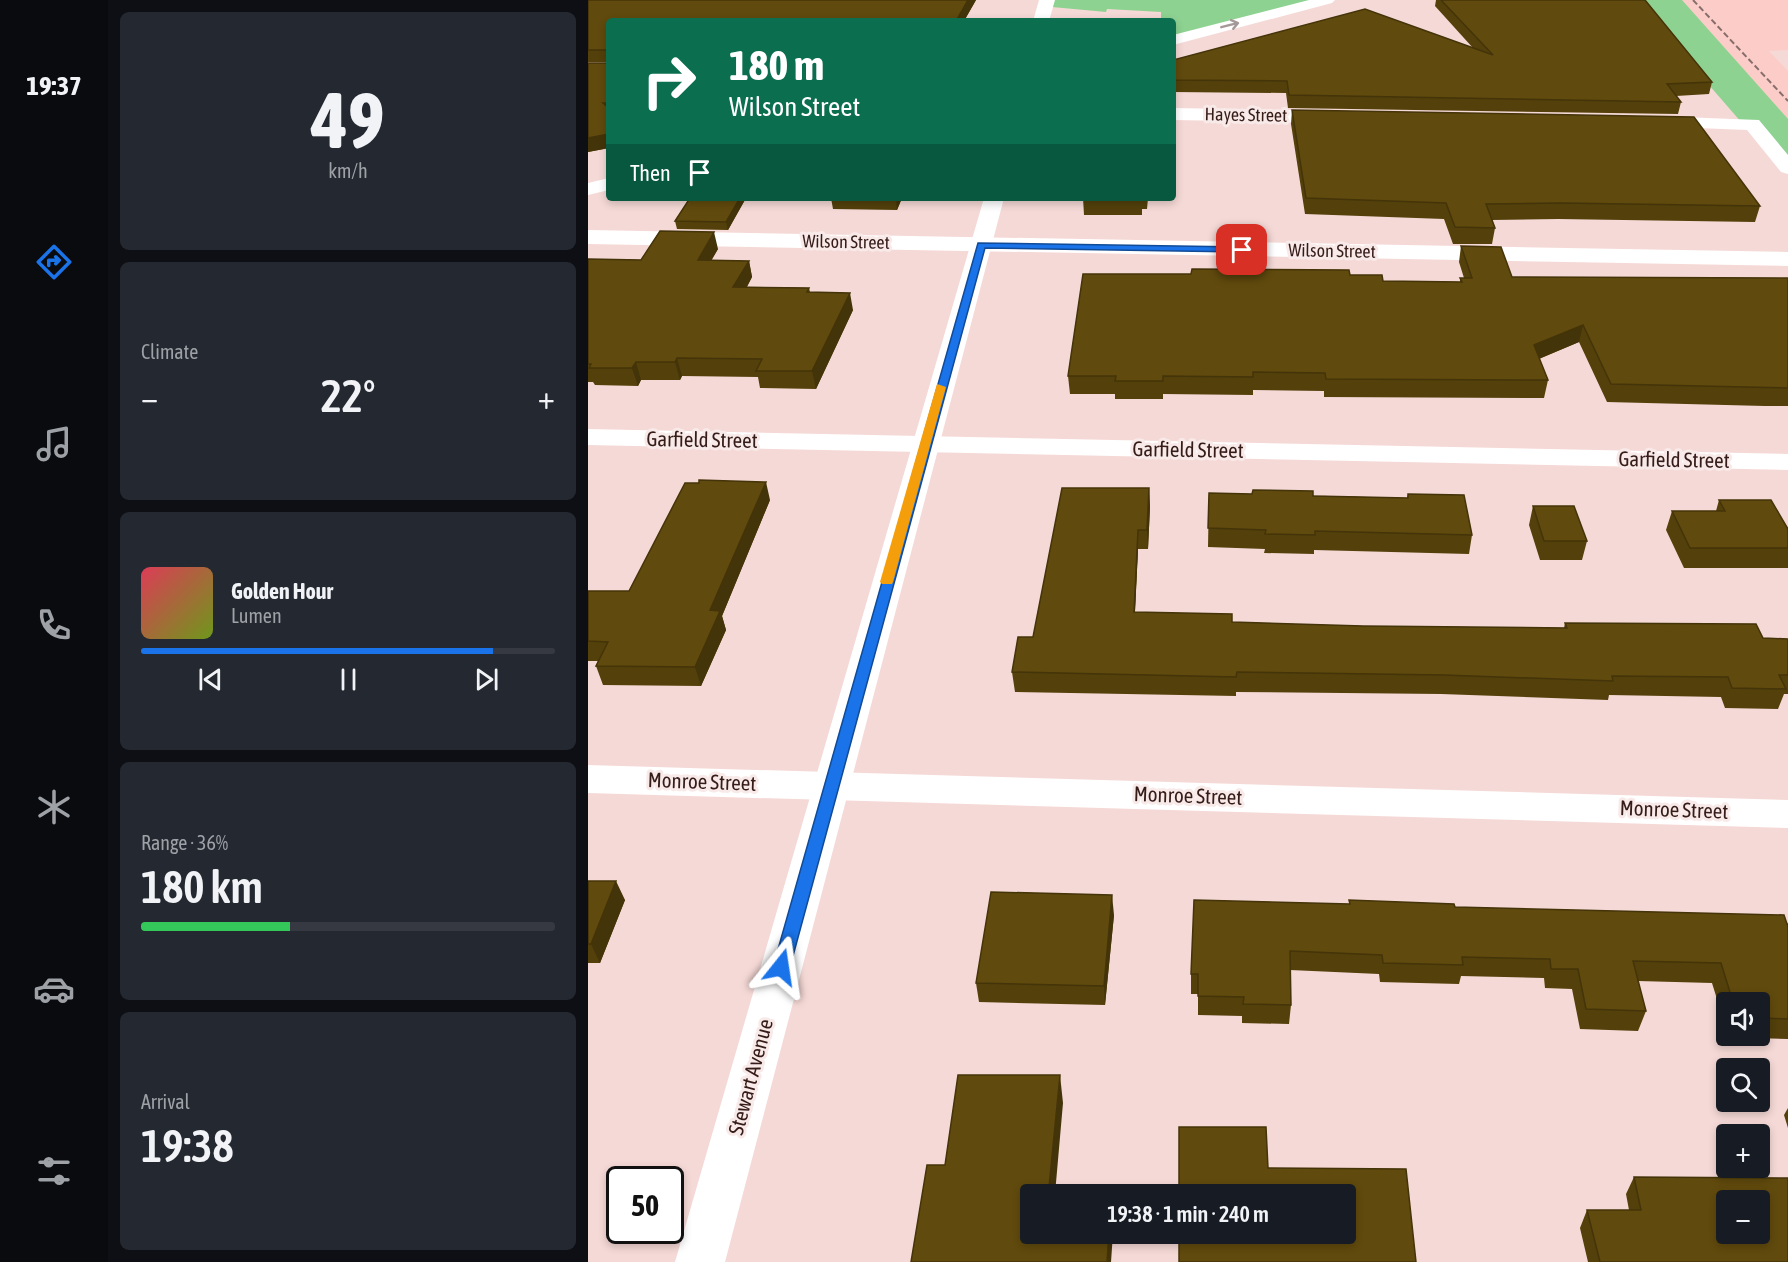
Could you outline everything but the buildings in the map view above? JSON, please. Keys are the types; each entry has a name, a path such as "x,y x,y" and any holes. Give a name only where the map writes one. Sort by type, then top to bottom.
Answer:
{"street":[{"path":"1042,18 1047,0"},
{"path":"1176,39 1327,0"},
{"name":"Hayes Street","path":"1176,114 1350,117"},
{"path":"1634,122 1752,124 1788,168"},
{"path":"588,189 606,185"},
{"name":"Stewart Avenue","path":"700,1262 924,444 993,201"},
{"name":"Wilson Street","path":"588,237 1788,259"},
{"name":"Garfield Street","path":"588,437 1788,462"},
{"name":"Monroe Street","path":"588,779 1788,814"}],"shaded area":[{"path":"1677,0 1788,0 1788,50 1769,51 1788,71 1788,125"}],"green space":[{"path":"1054,0 1321,0 1176,37 1176,18 1161,18 1161,12 1107,9 1106,12 1052,7"},
{"path":"1635,0 1682,0 1788,119 1788,165 1742,123"}],"railway":[{"path":"1693,0 1788,101"}],"slow traffic":[{"path":"887,582 941,387"}],"route":[{"path":"781,967 924,444 981,245 1242,250"}]}
